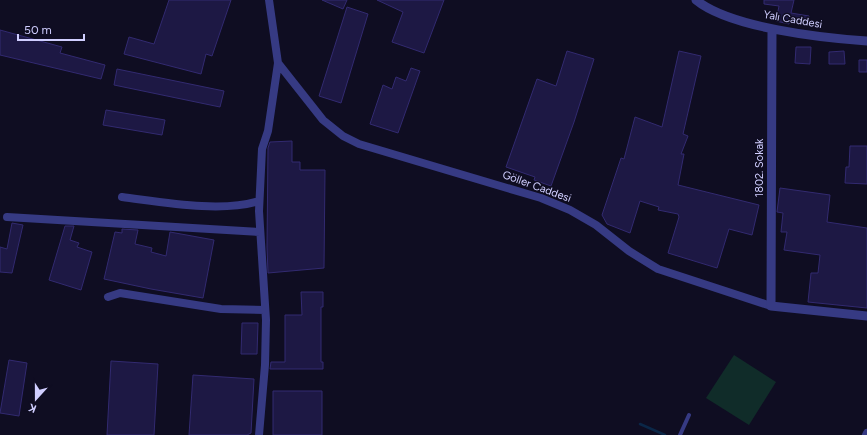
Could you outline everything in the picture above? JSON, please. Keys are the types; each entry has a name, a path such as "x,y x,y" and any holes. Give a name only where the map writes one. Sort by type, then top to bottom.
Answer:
{"street":[{"path":"259,435 265,365 265,310 259,201 262,149 268,131 278,63 269,0"},
{"name":"Yalı Caddesi","path":"696,0 721,14 772,29 867,41"},
{"name":"1802. Sokak","path":"771,306 772,29"},
{"name":"Göller Caddesi","path":"278,63 324,120 343,136 359,144 541,198 570,210 596,225 629,251 658,269 771,306 867,316"},
{"path":"122,197 176,204 227,206 246,205 259,201"},
{"path":"7,217 260,232"},
{"path":"108,297 120,293 221,309 265,310"}],"lane":[{"path":"680,435 689,414"}],"green space":[{"path":"734,355 776,382 749,425 706,398"}],"building":[{"path":"169,0 231,0 212,56 206,54 201,74 124,54 129,37 154,44"},
{"path":"322,0 347,0 343,9"},
{"path":"377,0 444,0 424,53 392,42 403,12"},
{"path":"764,0 794,0 791,13 809,16 808,24 790,20 789,24 776,21 779,6 764,4"},
{"path":"347,7 368,14 341,103 319,96"},
{"path":"0,30 62,47 60,53 105,65 101,79 0,55"},
{"path":"796,47 811,47 810,64 795,63"},
{"path":"567,51 594,59 574,122 551,186 534,180 535,177 506,167 537,79 556,86"},
{"path":"679,51 701,56 683,134 688,136 681,154 684,154 678,185 759,205 752,235 729,229 717,268 668,253 679,217 678,214 658,210 659,207 640,201 630,233 607,224 602,215 621,158 624,159 635,117 662,127"},
{"path":"844,51 845,64 829,64 829,52"},
{"path":"859,60 867,60 867,72 859,72"},
{"path":"411,68 420,71 398,133 370,124 383,85 392,89 396,77 406,81"},
{"path":"117,69 224,91 220,107 114,85"},
{"path":"106,110 165,120 162,135 103,125"},
{"path":"292,141 292,162 300,162 300,170 325,170 324,268 268,273 268,148 270,142"},
{"path":"850,146 867,146 867,184 845,183 846,167 849,167"},
{"path":"780,188 830,195 827,222 867,228 867,308 808,302 811,273 818,273 820,255 784,250 787,232 781,232 783,213 777,212"},
{"path":"12,223 23,225 12,273 0,272 0,247 7,249"},
{"path":"65,226 74,226 70,240 79,243 77,247 92,252 81,290 49,280"},
{"path":"122,229 138,230 135,244 152,248 151,252 166,256 170,232 214,240 203,298 104,279 115,232 122,233"},
{"path":"301,292 323,292 323,307 321,307 321,362 323,362 323,369 270,369 271,362 285,362 285,315 302,315"},
{"path":"242,323 258,323 257,354 241,354"},
{"path":"9,360 27,363 19,416 0,413"},
{"path":"111,361 158,364 154,435 107,435"},
{"path":"193,375 254,379 251,433 247,435 189,435"},
{"path":"273,391 322,391 322,435 273,435"}],"waterway":[{"path":"640,424 665,435"}]}
